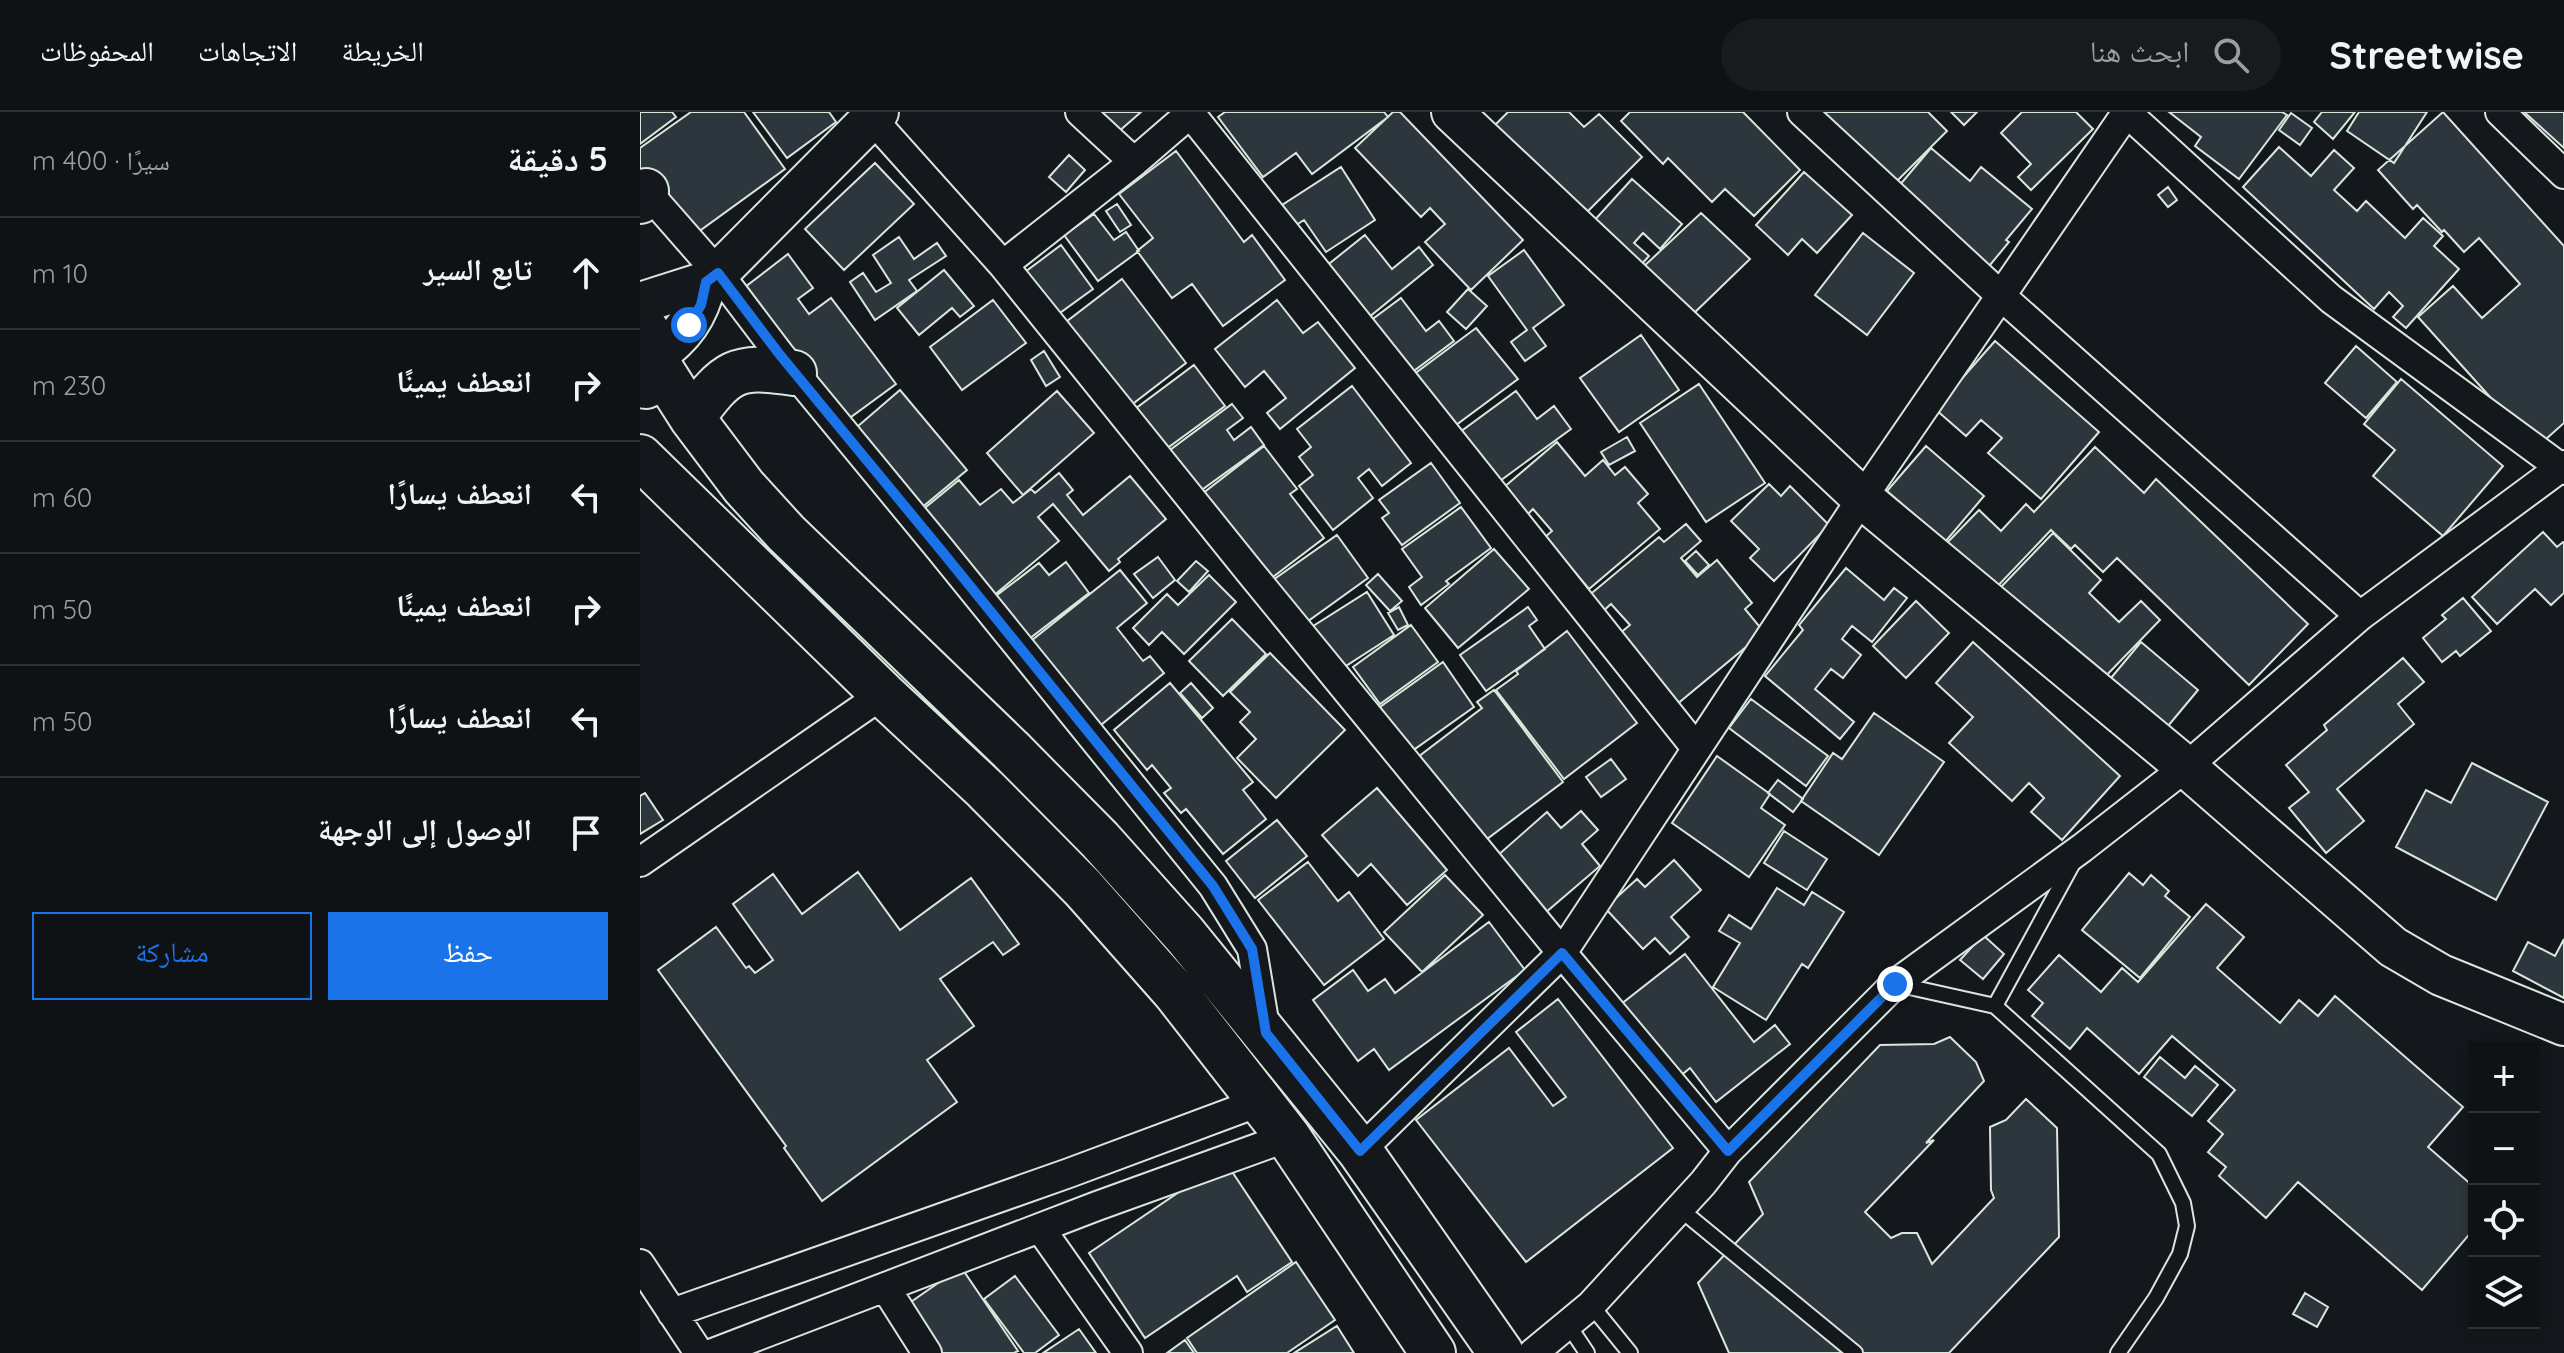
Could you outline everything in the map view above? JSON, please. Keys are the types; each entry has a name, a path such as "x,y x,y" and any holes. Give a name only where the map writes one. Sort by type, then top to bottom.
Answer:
{"main road":[{"path":"647,358 744,487 786,533 1010,749 1100,840 1185,935 1360,1151 1501,1353"},
{"path":"692,418 717,385 734,373 765,369 794,373"},
{"path":"640,457 985,789 1083,888 1175,992 1262,1101 1433,1353"}],"street":[{"path":"1080,112 1134,162"},
{"path":"1452,112 1862,498 2186,767 2393,947 2441,975 2564,1025"},
{"path":"1802,112 2000,295 2360,616"},
{"path":"1360,1151 1562,953 1862,498 2127,112 2331,299 2563,467 2360,616 2186,767 2082,848 1895,984 1728,1151 1680,1209 1591,1305 1533,1353"},
{"path":"2500,112 2564,174"},
{"path":"1003,265 1191,113 1696,748"},
{"path":"647,358 674,343 701,305 712,277 872,114 1003,265 1260,585 1728,1151"},
{"path":"642,192 1213,886 1252,949 1266,1033"},
{"path":"640,303 712,277"},
{"path":"640,862 883,694"},
{"path":"672,1313 1262,1101"},
{"path":"713,1353 1288,1137"},
{"path":"937,1220 956,1260"},
{"path":"1040,1228 1128,1353"},
{"path":"640,1264 699,1353"},
{"path":"885,1287 927,1353"}],"lane":[{"path":"1995,1006 2082,848"},
{"path":"1895,984 1995,1006 2159,1154 2183,1203 2187,1226 2180,1254 2156,1298 2118,1353"},
{"path":"1680,1209 1855,1353"},
{"path":"1591,1305 1630,1353"},
{"path":"1569,1326 1587,1353"}],"building":[{"path":"640,112 672,112 676,117 640,144"},
{"path":"691,112 744,112 785,169 687,240 640,175 640,148"},
{"path":"753,112 829,112 836,122 787,158"},
{"path":"1099,112 1141,112 1117,133"},
{"path":"1225,112 1384,112 1388,117 1312,174 1296,153 1263,177 1218,117"},
{"path":"1393,112 1400,112 1523,240 1471,290 1425,242 1445,224 1430,208 1421,217 1355,148"},
{"path":"1508,112 1569,112 1584,127 1599,114 1642,157 1581,218 1489,131"},
{"path":"1630,112 1743,112 1800,170 1754,216 1725,189 1712,202 1668,158 1663,164 1621,121"},
{"path":"1811,112 1928,112 1947,131 1889,189"},
{"path":"1951,112 1977,112 1964,125"},
{"path":"2022,112 2076,112 2093,129 2031,190 2018,177 2031,164 2001,133"},
{"path":"2169,112 2282,112 2287,115 2239,179 2195,146 2201,137"},
{"path":"2322,112 2355,112 2333,139 2314,122"},
{"path":"2359,112 2427,112 2394,163 2347,131"},
{"path":"2443,112 2564,246 2564,423 2536,448 2418,317 2453,286 2482,318 2520,284 2479,238 2464,252 2417,205 2413,209 2378,170"},
{"path":"2524,112 2564,112 2564,148"},
{"path":"2291,113 2312,128 2300,145 2279,130"},
{"path":"2279,147 2311,176 2334,150 2354,168 2334,190 2357,211 2366,201 2405,238 2423,218 2443,236 2434,246 2459,269 2406,328 2393,317 2403,306 2389,292 2374,309 2243,187"},
{"path":"1931,148 1970,181 1981,167 2032,209 1985,271 1893,193"},
{"path":"1176,151 1244,242 1252,235 1285,280 1223,326 1192,284 1172,298 1137,251 1153,238 1119,194"},
{"path":"1069,155 1085,170 1066,192 1049,177"},
{"path":"875,163 914,204 844,270 805,229"},
{"path":"1341,167 1375,220 1326,252 1304,220 1293,227 1279,207"},
{"path":"1804,172 1852,215 1817,253 1802,239 1788,255 1756,225"},
{"path":"1632,179 1682,224 1660,249 1643,233 1634,243 1649,256 1640,266 1592,223"},
{"path":"2168,187 2177,200 2168,207 2158,195"},
{"path":"1117,204 1131,225 1120,232 1106,211"},
{"path":"1701,213 1750,259 1689,318 1642,268"},
{"path":"1094,214 1114,240 1126,232 1139,251 1098,281 1064,235"},
{"path":"1863,233 1914,273 1867,335 1815,295"},
{"path":"1365,235 1392,269 1419,247 1433,265 1363,322 1325,267"},
{"path":"899,237 914,259 937,243 946,256 909,280 917,291 875,320 850,282 863,273 876,292 891,283 873,255"},
{"path":"1061,245 1093,289 1057,315 1025,272"},
{"path":"1524,250 1564,305 1533,328 1546,346 1525,361 1511,342 1527,330 1488,276"},
{"path":"788,254 813,288 798,299 809,314 831,298 896,384 836,428 736,294"},
{"path":"944,270 974,306 960,317 952,308 919,335 897,308"},
{"path":"1122,279 1186,363 1126,409 1062,325"},
{"path":"1468,289 1487,306 1466,329 1447,312"},
{"path":"1401,298 1426,331 1439,321 1454,341 1411,373 1370,321"},
{"path":"993,300 1026,343 962,390 930,347"},
{"path":"1277,300 1303,333 1318,322 1355,368 1280,429 1267,413 1286,398 1264,371 1245,387 1215,349"},
{"path":"1476,328 1518,379 1452,428 1413,375"},
{"path":"1641,335 1679,390 1619,432 1580,378"},
{"path":"1995,341 2099,432 2041,499 1988,453 2002,438 1981,420 1966,436 1935,409"},
{"path":"2356,346 2397,382 2366,418 2325,383"},
{"path":"1044,351 1060,377 1046,386 1031,360"},
{"path":"1194,365 1225,406 1162,452 1131,412"},
{"path":"2401,379 2503,466 2443,536 2373,476 2395,450 2364,424"},
{"path":"1699,384 1765,483 1706,522 1640,423"},
{"path":"1352,386 1411,463 1382,486 1369,469 1358,478 1373,498 1333,530 1299,486 1313,475 1299,457 1311,447 1297,429"},
{"path":"900,390 967,470 914,514 843,439"},
{"path":"1057,391 1094,433 1023,495 987,453"},
{"path":"1516,391 1537,419 1554,406 1571,429 1493,486 1456,435"},
{"path":"1232,404 1243,418 1227,430 1234,440 1251,427 1264,445 1196,494 1166,453"},
{"path":"1627,437 1635,451 1609,465 1601,452"},
{"path":"1557,442 1585,476 1603,460 1615,475 1625,467 1648,494 1638,503 1660,529 1589,589 1545,537 1552,531 1533,509 1527,515 1503,488"},
{"path":"1264,446 1297,489 1290,494 1324,538 1269,580 1202,494"},
{"path":"1926,446 1984,496 1945,542 1887,491"},
{"path":"2095,447 2144,493 2156,479 2308,624 2249,685 2117,558 2103,572 2075,545 2071,549 2051,530 1992,592 1944,546 1979,510 2001,531 2026,504 2034,512"},
{"path":"1431,463 1460,503 1402,545 1382,518 1389,513 1379,500"},
{"path":"1059,473 1073,490 1067,495 1083,515 1130,476 1166,519 1118,559 1120,562 1109,571 1053,504 1038,517 1059,541 986,602 915,516 959,480 980,505 1001,489 1013,503 1031,489 1035,493"},
{"path":"1769,484 1781,496 1790,486 1829,525 1774,581 1750,558 1759,549 1731,521"},
{"path":"1461,507 1491,548 1446,581 1449,584 1421,605 1409,587 1422,577 1402,549"},
{"path":"1686,524 1701,541 1681,558 1697,577 1717,560 1752,603 1745,609 1764,632 1676,705 1618,635 1630,625 1611,604 1601,613 1587,597 1659,537 1664,542"},
{"path":"2543,532 2557,547 2564,543 2564,593 2551,605 2535,589 2497,624 2472,597"},
{"path":"2053,533 2101,580 2089,593 2119,622 2141,601 2160,620 2099,683 2001,587"},
{"path":"1337,535 1368,578 1304,624 1273,580"},
{"path":"1494,549 1529,589 1458,648 1425,608"},
{"path":"1696,551 1709,565 1698,575 1685,561"},
{"path":"1158,557 1175,580 1153,598 1134,574"},
{"path":"1196,561 1208,571 1189,592 1177,581"},
{"path":"1066,562 1089,593 1025,642 992,599 1039,563 1049,575"},
{"path":"1846,568 1884,600 1894,588 1907,598 1872,642 1852,626 1842,639 1861,655 1843,678 1831,669 1815,689 1854,722 1840,739 1765,676 1803,630 1799,625"},
{"path":"1120,570 1147,603 1117,628 1143,661 1150,656 1164,673 1090,734 1021,649"},
{"path":"1378,574 1402,601 1390,611 1366,585"},
{"path":"1209,575 1236,602 1184,654 1162,632 1149,645 1133,628 1167,594 1178,605"},
{"path":"1367,592 1394,635 1338,671 1310,628"},
{"path":"2463,598 2491,631 2460,656 2456,651 2442,662 2423,638 2446,619 2442,615"},
{"path":"1916,601 1949,633 1906,678 1873,646"},
{"path":"1399,607 1408,625 1398,630 1388,613"},
{"path":"1528,607 1537,620 1529,626 1545,649 1486,691 1460,655"},
{"path":"1232,619 1266,654 1223,696 1189,661"},
{"path":"1411,625 1438,662 1380,704 1353,667"},
{"path":"1567,631 1637,723 1564,779 1496,690"},
{"path":"1973,642 2120,776 2062,840 2031,812 2044,798 2029,783 2012,801 1949,743 1973,717 1936,683"},
{"path":"2141,642 2198,690 2158,738 2101,690"},
{"path":"1270,653 1345,730 1276,798 1237,758 1256,739 1240,722 1250,712 1230,692"},
{"path":"2403,658 2424,682 2398,704 2414,724 2337,789 2364,821 2326,853 2289,808 2309,792 2286,765 2327,730 2324,725"},
{"path":"1443,662 1474,707 1412,751 1380,707"},
{"path":"1170,683 1253,782 1243,790 1266,819 1223,854 1186,809 1181,813 1164,793 1171,788 1152,765 1147,770 1114,730"},
{"path":"1191,683 1213,708 1202,718 1180,693"},
{"path":"1494,690 1563,782 1483,842 1418,757 1482,708 1477,702"},
{"path":"1751,699 1828,756 1806,786 1729,728"},
{"path":"1874,713 1944,762 1879,855 1801,801 1833,753 1842,759"},
{"path":"1717,756 1770,794 1761,808 1785,825 1749,877 1672,823"},
{"path":"1611,759 1626,779 1601,797 1586,777"},
{"path":"2472,763 2548,802 2496,900 2396,847 2426,790 2451,803"},
{"path":"1778,780 1803,799 1793,812 1768,793"},
{"path":"1377,788 1447,870 1407,905 1371,864 1358,876 1322,835"},
{"path":"645,793 663,820 640,834 640,796"},
{"path":"1581,811 1598,830 1582,844 1600,866 1545,913 1497,856 1547,812 1561,828"},
{"path":"1277,820 1307,856 1255,898 1226,861"},
{"path":"1784,831 1827,859 1807,890 1764,863"},
{"path":"1674,860 1701,890 1671,917 1689,937 1670,954 1655,938 1643,949 1605,908 1637,879 1645,887"},
{"path":"1308,862 1338,901 1349,892 1384,939 1324,985 1258,900"},
{"path":"858,872 900,930 971,878 1019,944 1003,955 993,942 940,979 974,1026 927,1060 957,1102 822,1201 784,1148 786,1146 658,970 716,927 746,968 749,966 755,973 773,960 733,904 773,874 802,914"},
{"path":"2129,873 2143,885 2151,875 2169,891 2165,896 2190,917 2140,978 2082,930"},
{"path":"1445,875 1483,915 1422,972 1384,932"},
{"path":"1777,888 1804,905 1812,892 1844,912 1808,968 1802,964 1766,1020 1713,987 1740,943 1719,931 1729,915 1751,929"},
{"path":"2206,904 2244,937 2217,968 2280,1023 2299,1000 2318,1016 2335,996 2463,1107 2428,1147 2468,1182 2468,1236 2422,1290 2298,1182 2266,1218 2219,1176 2226,1167 2208,1152 2223,1134 2208,1121 2235,1090 2172,1036 2139,1074 2087,1028 2070,1049 2032,1016 2043,1003 2028,990 2059,955 2101,992 2122,968 2138,982"},
{"path":"1489,922 1525,970 1389,1070 1374,1049 1358,1061 1313,1000 1353,970 1368,991 1385,979 1395,993"},
{"path":"1983,935 2004,954 1983,979 1960,960"},
{"path":"2564,939 2564,998 2513,971 2528,942 2555,956"},
{"path":"1685,954 1754,1042 1775,1025 1790,1044 1716,1102 1690,1068 1678,1078 1620,1005"},
{"path":"1558,999 1673,1148 1526,1262 1416,1120 1509,1048 1553,1106 1566,1097 1516,1032"},
{"path":"1950,1037 1976,1062 1984,1081 1926,1143 1934,1140 1865,1212 1891,1238 1902,1233 1917,1233 1932,1264 1994,1198 1991,1190 1990,1127 2006,1120 2026,1099 2057,1128 2059,1237 1949,1353 1729,1353 1698,1283 1763,1214 1749,1182 1880,1045 1934,1044"},
{"path":"2160,1057 2185,1078 2195,1066 2218,1085 2192,1116 2144,1077"},
{"path":"1225,1161 1292,1262 1247,1292 1237,1276 1145,1338 1089,1253"},
{"path":"1296,1262 1335,1320 1287,1353 1197,1353 1187,1338"},
{"path":"961,1267 1018,1351 941,1353 908,1304"},
{"path":"1015,1276 1059,1335 1035,1353 1024,1353 984,1299"},
{"path":"2305,1293 2328,1307 2317,1327 2293,1314"},
{"path":"1337,1326 1354,1353 1294,1353"},
{"path":"1079,1329 1096,1353 1043,1353"},
{"path":"1185,1340 1194,1353 1167,1353"}],"route":[{"path":"689,325 701,305 706,282 718,273 780,355 1213,886 1252,949 1266,1033 1360,1151 1562,953 1728,1151 1895,984"}]}
